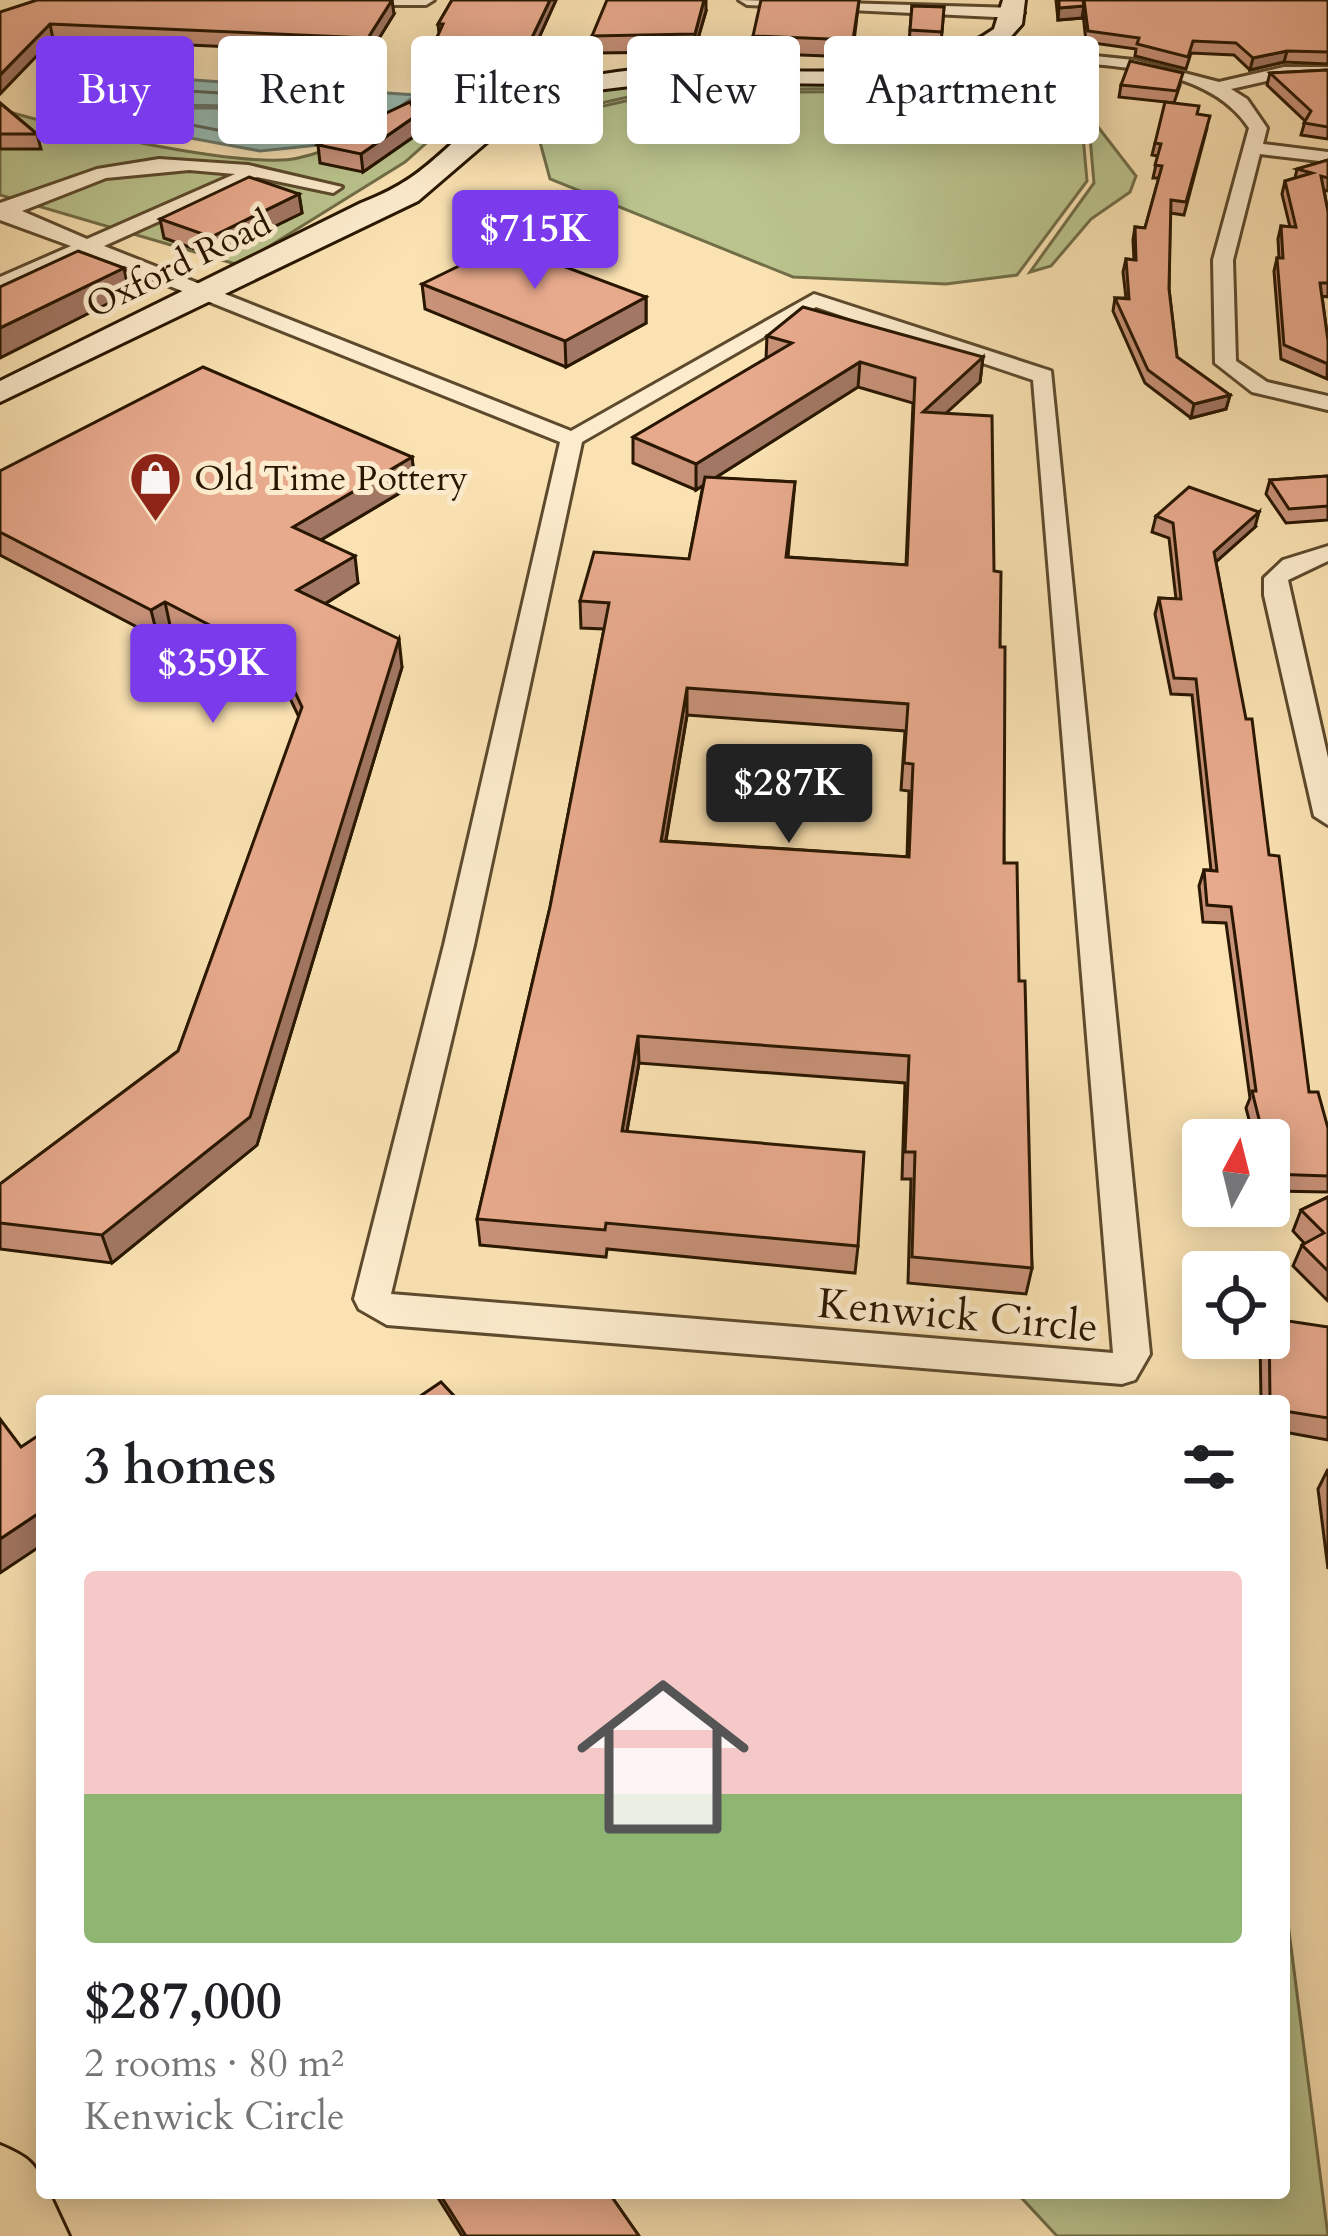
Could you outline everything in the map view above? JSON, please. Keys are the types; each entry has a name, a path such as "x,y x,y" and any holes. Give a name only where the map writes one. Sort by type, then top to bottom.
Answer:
{"main road":[{"path":"0,2186 28,2236"}],"street":[{"path":"344,0 426,0"},
{"path":"747,0 1015,7"},
{"name":"Oxford Road","path":"1000,36 1006,32 1015,7"},
{"path":"1099,63 1154,69 1218,87 1253,114 1256,148 1223,260 1226,363 1260,387 1328,403"},
{"name":"Oxford Road","path":"0,393 419,189 498,117 536,98 576,87 710,72 824,75"},
{"path":"1218,87 1284,72 1328,72"},
{"path":"1256,148 1328,157"},
{"path":"0,284 258,170"},
{"path":"2,212 105,172 258,170 332,187"},
{"path":"2,212 572,439"},
{"name":"Kenwick Circle","path":"814,301 1043,376 1132,1354 1122,1370 387,1310 372,1299 459,945 572,439 814,301"},
{"path":"1328,553 1292,565 1276,578 1276,595 1328,817"}],"green space":[{"path":"800,79 824,80 824,89 800,89"},
{"path":"627,83 627,97 603,103 603,90"},
{"path":"800,92 824,92 824,144 1084,144 1087,181 1017,275 946,284 793,277 550,179 541,144 603,144 603,106 627,101 627,144 800,144"},
{"path":"411,105 411,144 425,144 405,162 239,265 0,195 0,109 36,119 36,144 145,144 273,160 298,158 341,144 387,144 387,120"},
{"path":"1099,128 1136,176 1130,192 1091,219 1051,266 1030,272 1094,183 1091,144 1099,144"},
{"path":"1290,1939 1328,2236 1057,2236 1023,2199 1290,2199"}],"water":[{"path":"194,80 218,82 218,106 194,106"},
{"path":"387,93 411,95 387,117"},
{"path":"194,108 218,108 218,143 194,139"},
{"path":"223,144 319,144 318,145 260,151"}],"building":[{"path":"37,0 392,0 369,36 50,24 0,75 0,12"},
{"path":"452,0 550,0 533,36 438,36 443,24 438,24"},
{"path":"607,0 704,0 695,34 592,36"},
{"path":"761,0 859,0 854,36 753,36"},
{"path":"1059,0 1083,0 1084,6 1059,8"},
{"path":"1084,0 1328,0 1328,52 1287,51 1253,58 1236,43 1193,41 1188,57 1137,44 1139,38 1088,31"},
{"path":"912,6 944,7 942,32 910,30"},
{"path":"1130,61 1183,73 1177,91 1121,85"},
{"path":"1328,70 1328,127 1304,123 1311,111 1270,73"},
{"path":"1165,102 1199,106 1197,114 1210,116 1186,202 1171,200 1169,289 1177,357 1230,395 1194,404 1148,370 1115,298 1129,299 1126,259 1136,260 1135,227 1145,228 1162,166 1155,165 1161,144 1155,143"},
{"path":"0,103 36,133 36,134 0,134"},
{"path":"411,104 411,119 387,136 387,113"},
{"path":"320,144 375,144 361,154"},
{"path":"1328,160 1328,178 1321,176 1328,212 1328,283 1320,283 1328,364 1284,345 1277,258 1283,258 1281,226 1296,227 1285,181 1312,173 1297,169"},
{"path":"249,177 299,194 211,237 160,219"},
{"path":"504,244 646,297 565,341 422,284"},
{"path":"78,251 124,268 0,328 0,287"},
{"path":"803,307 983,357 923,412 992,416 994,571 1001,572 1000,647 1005,647 1004,863 1017,863 1019,981 1025,981 1032,1268 912,1257 915,1152 905,1152 909,1056 638,1036 622,1131 864,1152 858,1246 606,1223 605,1230 477,1219 550,907 609,603 580,601 594,552 689,559 705,477 795,482 786,557 907,565 915,378 860,362 696,464 633,437 792,343 767,336","holes":["687,688 908,704 904,763 913,764 909,857 661,841"]},
{"path":"203,367 412,457 293,527 355,556 297,590 399,639 250,1117 102,1235 0,1223 0,1184 178,1051 302,707 281,662 165,602 151,610 0,532 0,471"},
{"path":"1328,476 1328,506 1289,509 1270,480"},
{"path":"1189,487 1259,512 1214,552 1246,719 1252,719 1269,855 1279,856 1309,1092 1318,1092 1328,1128 1328,1176 1290,1175 1290,1119 1259,1119 1231,907 1207,905 1204,870 1217,871 1196,679 1174,678 1159,598 1181,599 1173,523 1156,516"},
{"path":"1328,1197 1328,1271 1302,1245 1324,1233 1301,1210"},
{"path":"1290,1321 1328,1327 1328,1418 1290,1412 1290,1395 1270,1395 1269,1359 1290,1359"},
{"path":"441,1382 453,1395 422,1395"},
{"path":"0,1419 21,1447 36,1437 36,1515 0,1539"},
{"path":"443,2199 613,2199 639,2236 466,2236"}],"place":[{"name":"Old Time Pottery","path":"155,523"}]}
